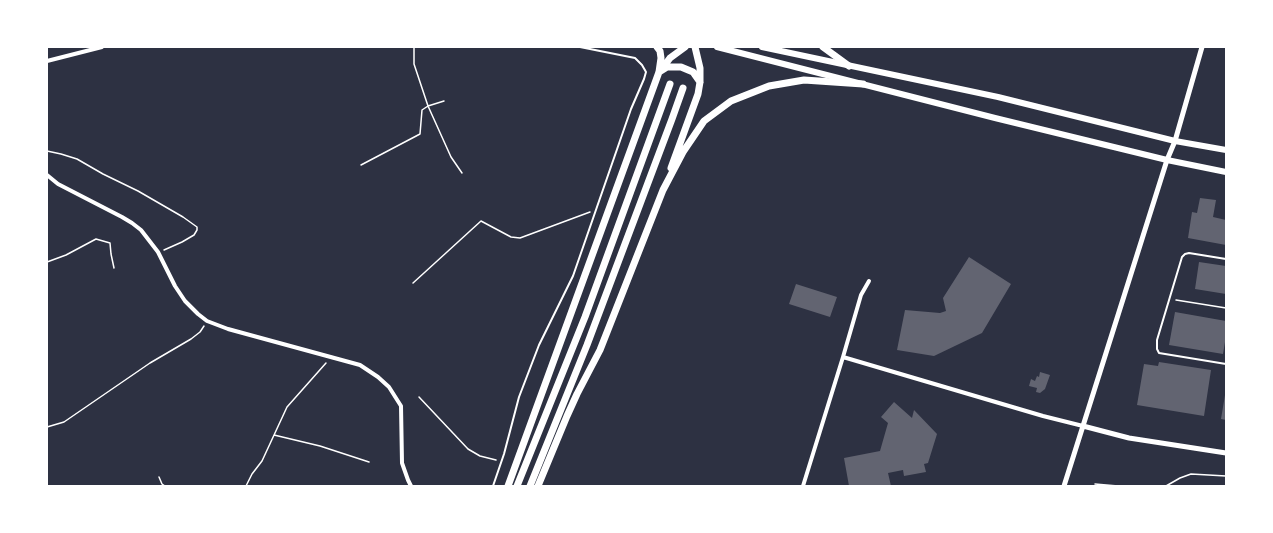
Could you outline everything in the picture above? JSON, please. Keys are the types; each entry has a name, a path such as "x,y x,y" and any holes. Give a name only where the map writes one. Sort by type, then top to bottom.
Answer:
{"highway":[{"path":"508,486 659,72 661,58 660,51 657,47"},
{"path":"659,72 670,58 685,47"},
{"path":"538,486 577,394 600,350 663,190 698,94 700,68 695,47"},
{"path":"823,47 849,66"},
{"path":"659,72 667,67 681,66 692,72 700,82"},
{"path":"663,190 683,152 704,121 731,101 769,86 804,80 863,84"},
{"path":"517,486 585,316 670,84"},
{"path":"530,486 587,345 683,88"}],"main road":[{"path":"717,47 995,118 1167,160 1226,172"},
{"path":"762,47 998,97 1175,141 1226,150"}],"street":[{"path":"47,62 102,47"},
{"path":"1064,486 1167,160 1175,141 1202,47"},
{"path":"47,175 58,184 132,223 141,230 158,252 176,286 186,301 207,321 228,330 360,365 378,377 389,387 401,406 402,463 411,486"},
{"path":"803,486 861,295 870,281"},
{"path":"843,357 1043,416 1129,438 1226,453"}],"lane":[{"path":"493,486 522,390 539,345 574,276 631,109 646,72 635,58 580,47"},
{"path":"1226,259 1189,253 1182,256 1157,340 1157,349 1159,353 1226,364"}],"path":[{"path":"414,47 414,64 428,106 451,157 462,173"},
{"path":"361,165 420,134 422,110 428,106 444,101"},
{"path":"47,151 77,159 103,174 138,191 197,226 197,230 194,235 182,242 158,252"},
{"path":"413,283 481,221 511,237 520,238 596,211"},
{"path":"47,262 66,255 96,239 110,243 114,268"},
{"path":"1170,299 1226,308"},
{"path":"47,427 64,422 150,363 191,338 200,332 207,321"},
{"path":"246,486 252,474 262,461 287,407 331,357"},
{"path":"419,397 468,449 480,456 492,458 501,463"},
{"path":"274,435 320,446 369,462"},
{"path":"1166,486 1191,474 1226,476"},
{"path":"159,477 162,484 165,486"},
{"path":"1095,484 1118,486"}],"building":[{"path":"1200,198 1216,200 1213,217 1226,220 1226,245 1188,238 1192,212 1197,213"},
{"path":"969,257 1011,284 982,333 934,356 897,350 905,310 940,313 946,311 943,298"},
{"path":"1199,262 1226,266 1226,294 1195,289"},
{"path":"796,284 837,297 830,317 789,304"},
{"path":"1175,312 1226,321 1226,336 1223,354 1169,345"},
{"path":"1159,362 1211,370 1204,416 1137,405 1144,364 1158,366"},
{"path":"1040,372 1050,375 1045,389 1040,393 1036,392 1037,388 1029,386 1031,379 1035,381 1037,376 1039,377"},
{"path":"1226,395 1226,420 1221,419"},
{"path":"894,402 912,418 914,410 937,434 928,463 924,464 926,472 904,476 903,470 888,473 891,486 849,486 844,458 880,451 888,423 881,417"}]}
